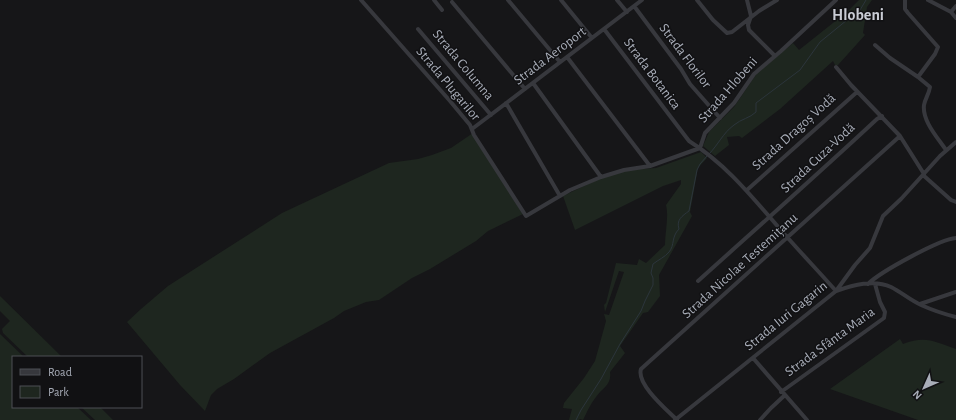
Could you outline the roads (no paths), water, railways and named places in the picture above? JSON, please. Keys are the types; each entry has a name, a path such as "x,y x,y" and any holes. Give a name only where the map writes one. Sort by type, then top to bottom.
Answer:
{"street":[{"name":"Strada Plugarilor","path":"361,0 436,84 472,129 474,135 526,216 560,196"},
{"path":"434,0 442,10"},
{"path":"508,0 560,62"},
{"path":"561,0 592,38"},
{"path":"617,0 627,12"},
{"name":"Strada Aeroport","path":"472,129 642,0"},
{"path":"697,0 713,20 727,33 736,29 751,16 777,0"},
{"path":"747,0 751,16 748,25 749,30 775,56"},
{"name":"Strada Hlobeni","path":"700,148 705,134 734,104 754,74 836,0"},
{"path":"905,0 905,9 938,47 935,54 918,77"},
{"path":"928,0 951,12 956,18"},
{"path":"452,2 525,89"},
{"name":"Strada Florilor","path":"634,6 681,69 690,84 720,118"},
{"path":"951,12 956,6"},
{"name":"Strada Columna","path":"418,29 490,115"},
{"name":"Strada Botanica","path":"604,29 689,141 709,154 746,190 836,291"},
{"path":"875,45 890,58 930,87 924,109 927,121 946,150"},
{"path":"567,57 650,166"},
{"path":"836,67 857,92 900,136 924,175 951,200 956,202"},
{"path":"533,83 601,177"},
{"name":"Strada Dragoș Vodă","path":"746,190 857,92"},
{"path":"506,104 560,196 601,177 624,170 650,166 700,148"},
{"name":"Strada Cuza-Vodă","path":"698,281 882,116"},
{"name":"Strada Nicolae Testemițanu","path":"676,420 647,388 641,377 641,369 900,136"},
{"name":"Strada Iuri Gagarin","path":"676,420 836,291 855,265 870,248 883,216 924,175 946,150 956,142"},
{"path":"868,284 877,276 931,246 947,239 956,238"},
{"path":"836,291 850,286 868,284 890,287 920,304 956,317"},
{"name":"Strada Sfânta Maria","path":"781,392 884,318 885,312 880,302 875,284"},
{"path":"920,304 956,292"},
{"path":"753,358 781,392 807,420"},
{"name":"Strada Sfânta Maria","path":"760,420 785,396"}],"waterway":[{"path":"709,154 730,128 756,112 756,103 800,70 820,42 847,20 857,15 866,0"},
{"path":"576,420 641,311 653,285 651,273 653,264 666,255 671,249 675,235 679,229 678,223 689,211 697,170 707,156"}],"district":[{"name":"Hlobeni","path":"858,15"}]}
